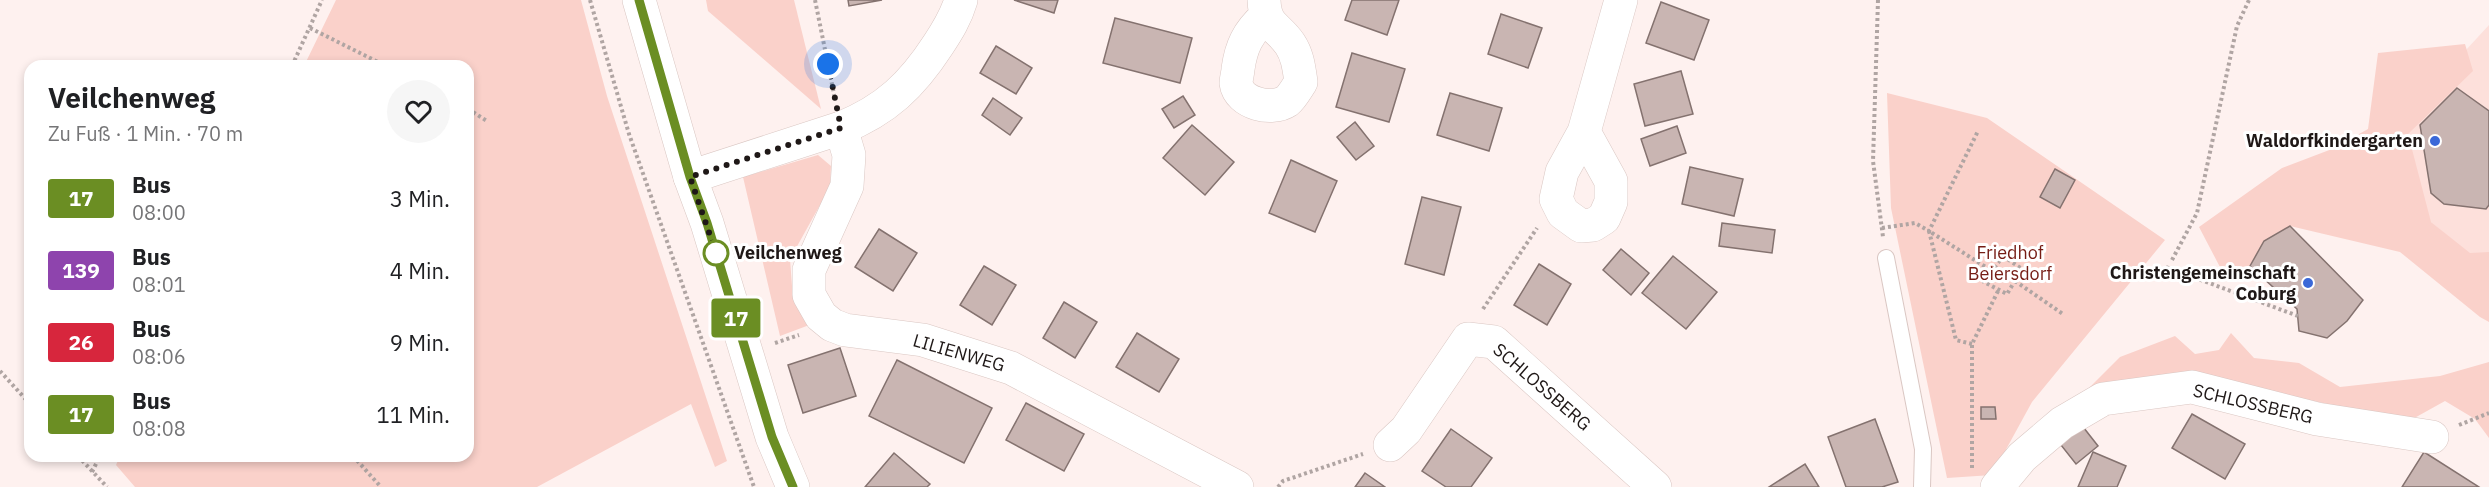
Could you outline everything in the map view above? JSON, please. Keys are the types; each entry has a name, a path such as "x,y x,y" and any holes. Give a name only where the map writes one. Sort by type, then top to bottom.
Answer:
{"street":[{"path":"639,0 690,177 707,223 772,437 793,487"},
{"path":"690,177 862,120 892,100 919,73 956,16 961,0"},
{"path":"1584,132 1611,181 1611,202 1604,218 1593,225 1581,226 1563,213 1556,199 1562,172 1584,132 1621,0"},
{"path":"832,325 821,316 809,295 807,283 809,270 847,186 849,155 841,128"},
{"name":"LILIENWEG","path":"832,325 845,330 923,340 1011,368 1237,487"},
{"name":"SCHLOSSBERG","path":"1390,445 1406,430 1468,339 1494,342 1655,487"},
{"name":"SCHLOSSBERG","path":"1985,481 2022,457 2062,423 2103,399 2192,387 2317,419 2432,437"}],"lane":[{"path":"1886,258 1923,449 1922,487"}],"path":[{"path":"295,60 322,0"},
{"path":"590,0 628,134 754,487"},
{"path":"815,0 841,128"},
{"path":"1878,0 1873,161 1886,258"},
{"path":"2172,260 2197,213 2236,26 2249,0"},
{"path":"310,28 374,60"},
{"path":"474,113 487,121"},
{"path":"1972,344 1956,340 1929,231 1978,131"},
{"path":"1468,339 1483,310 1556,199"},
{"path":"1882,228 1915,223 1992,271"},
{"path":"2003,256 2022,269 2007,294 1984,282 1992,271 2003,256"},
{"path":"2166,267 2298,316"},
{"path":"2015,281 2063,314"},
{"path":"1985,481 1972,344 1999,289"},
{"path":"770,344 832,325"},
{"path":"0,371 24,397"},
{"path":"1278,487 1283,481 1390,445"},
{"path":"83,462 107,487"},
{"path":"92,472 97,462"},
{"path":"358,462 381,487"}],"shaded area":[{"name":"Waldorfkindergarten","path":"2489,25 2489,270 2431,222 2355,171"}],"green space":[{"path":"336,0 581,0 607,96 727,461 715,467 691,404 537,487 135,487 116,465 117,462 474,462 474,60 307,60"},
{"path":"706,0 794,0 821,109 708,11"},
{"path":"2465,44 2473,71 2408,134 2431,222 2470,253 2489,252 2489,322 2400,252 2290,226 2264,241 2250,266 2221,269 2199,227 2282,168 2332,149 2368,129 2378,53"},
{"name":"Friedhof Beiersdorf","path":"1887,93 1987,118 2165,240 2032,402 1992,475 1947,478 1891,208"},
{"path":"818,155 831,166 830,187 790,259 792,286 806,317 812,324 780,336 743,177"},
{"path":"2231,333 2254,358 2299,363 2340,387 2440,376 2489,362 2489,438 2475,419 2445,401 2409,421 2214,380 2082,395 2120,357 2175,336 2195,354 2219,350"}],"building":[{"path":"848,0 882,0 849,6"},
{"path":"1014,0 1058,0 1054,13"},
{"path":"1352,0 1399,0 1387,35 1345,20"},
{"path":"1661,2 1709,20 1694,60 1646,43"},
{"path":"1501,14 1542,28 1528,68 1488,54"},
{"path":"1115,18 1192,38 1180,83 1103,63"},
{"path":"996,46 1032,68 1016,94 980,73"},
{"path":"1352,53 1405,69 1389,122 1336,107"},
{"path":"1681,71 1693,114 1645,126 1634,84"},
{"path":"2457,88 2489,111 2489,205 2486,209 2444,204 2431,193 2420,125"},
{"path":"1450,93 1502,108 1489,151 1437,135"},
{"path":"1183,96 1195,115 1174,128 1162,109"},
{"path":"993,98 1022,118 1010,135 982,115"},
{"path":"1355,122 1374,146 1356,160 1337,137"},
{"path":"1192,125 1234,162 1205,195 1163,158"},
{"path":"1677,126 1686,153 1650,166 1641,139"},
{"path":"1291,160 1337,181 1315,232 1269,213"},
{"path":"1690,167 1743,179 1734,216 1682,204"},
{"path":"2055,169 2075,180 2060,208 2040,197"},
{"path":"1422,197 1461,207 1444,275 1405,264"},
{"path":"1722,223 1775,230 1772,253 1719,246"},
{"name":"Christengemeinschaft Coburg","path":"2290,226 2363,300 2347,321 2327,338 2299,331 2297,309 2250,266 2264,241"},
{"path":"879,229 917,253 893,291 855,267"},
{"path":"1621,249 1649,273 1631,295 1603,270"},
{"path":"1673,256 1717,292 1686,329 1642,293"},
{"path":"1539,264 1571,284 1547,325 1514,305"},
{"path":"984,266 1016,285 992,325 960,305"},
{"path":"1064,302 1097,322 1075,358 1043,338"},
{"path":"1137,333 1179,359 1159,392 1116,367"},
{"path":"840,348 856,396 803,413 788,365"},
{"path":"897,360 992,408 964,463 869,416"},
{"path":"1026,403 1084,434 1064,471 1006,440"},
{"path":"1981,407 1995,407 1996,419 1981,419"},
{"path":"2192,414 2245,444 2225,479 2172,448"},
{"path":"1875,419 1898,482 1882,487 1846,487 1828,437"},
{"path":"2080,423 2098,446 2076,464 2057,440"},
{"path":"1451,429 1492,458 1471,487 1446,487 1422,471"},
{"path":"2093,452 2126,466 2117,487 2078,487"},
{"path":"2424,452 2479,487 2402,487"},
{"path":"894,453 930,484 927,487 865,487"},
{"path":"1805,464 1819,487 1769,487"},
{"path":"1365,473 1385,487 1355,487"}],"bus line":[{"name":"17","path":"639,0 690,177 707,223 772,437 793,487"}],"place":[{"name":"Waldorfkindergarten","path":"2435,141"},
{"name":"Veilchenweg","path":"716,253"},
{"name":"Christengemeinschaft Coburg","path":"2308,283"}],"route":[{"path":"716,253 690,177 841,128 828,64"}]}
